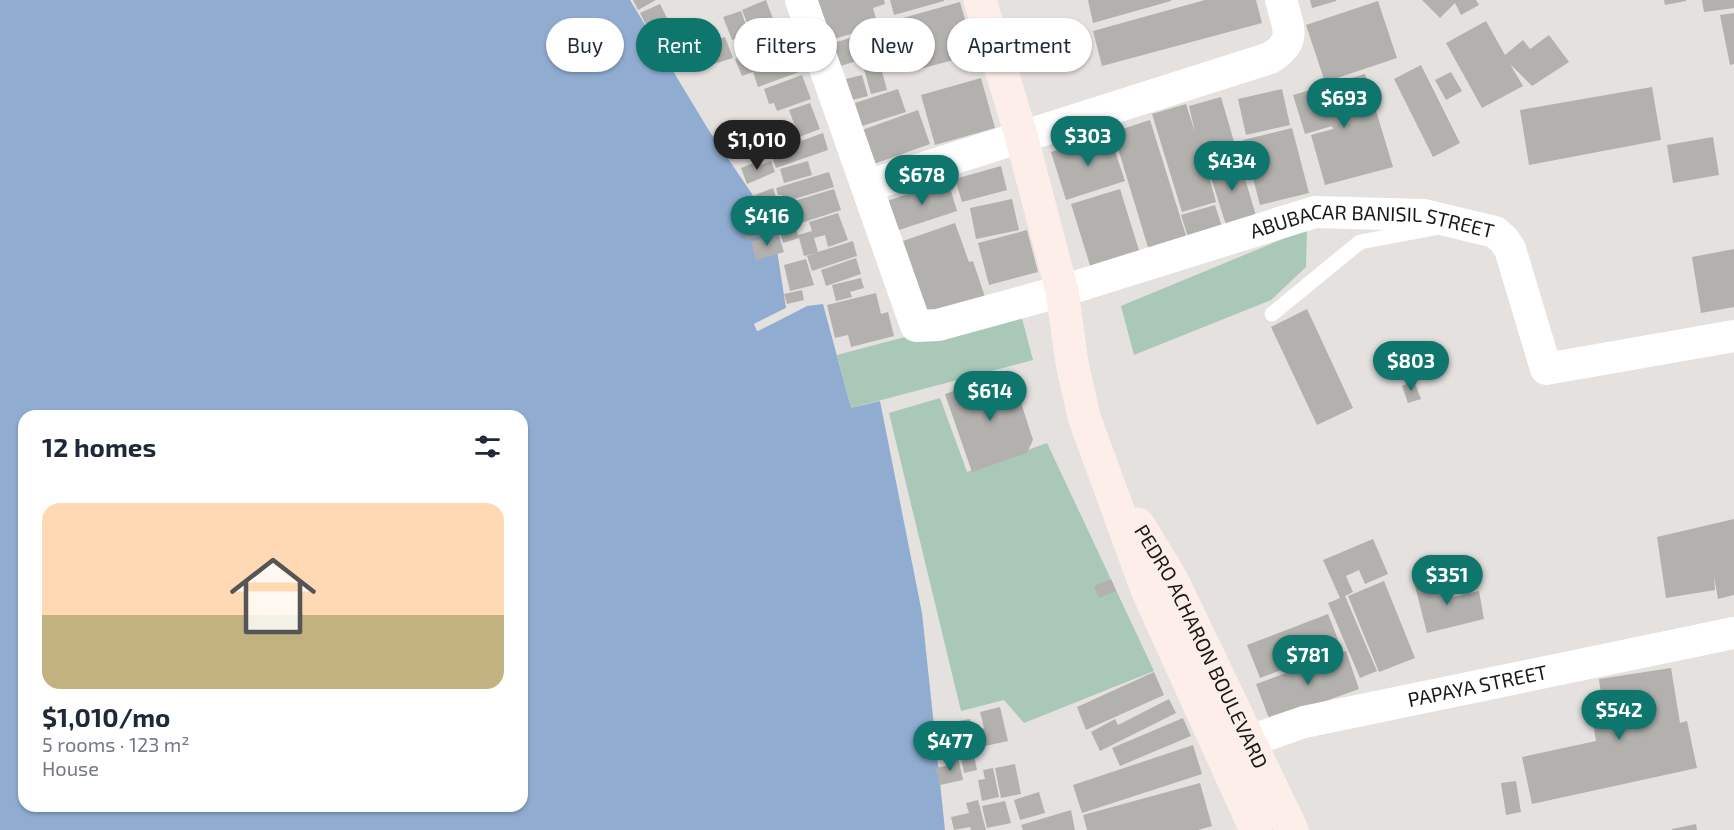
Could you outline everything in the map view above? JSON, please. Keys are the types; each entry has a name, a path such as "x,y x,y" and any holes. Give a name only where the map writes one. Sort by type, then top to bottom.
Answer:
{"main road":[{"name":"PEDRO ACHARON BOULEVARD","path":"980,0 1021,135 1062,291 1072,363 1084,417 1148,592 1236,748 1292,830"},
{"name":"PEDRO ACHARON BOULEVARD","path":"1236,748 1256,830"}],"street":[{"path":"801,0 867,186 1021,135 1270,58 1284,49 1290,35 1281,0"},
{"name":"ABUBACAR BANISIL STREET","path":"867,186 916,326 938,325 1062,291 1315,212 1424,215 1495,232 1510,249 1546,369 1734,336"},
{"name":"PAPAYA STREET","path":"1236,748 1304,722 1734,633"}],"lane":[{"path":"1272,314 1360,242 1457,223"}],"green space":[{"path":"1307,229 1306,267 1271,300 1134,355 1121,306"},
{"path":"1019,307 1033,360 851,408 837,355"},
{"path":"940,398 967,472 1047,443 1154,671 1024,723 1004,700 961,711 889,413"}],"water":[{"path":"0,0 630,0 641,18 636,18 636,72 674,72 708,129 773,225 786,308 754,324 758,331 807,306 823,304 851,408 880,401 922,613 945,830 0,830"}],"pier":[{"path":"788,307 787,311 759,327 798,307 799,310 757,331 754,324"}],"building":[{"path":"633,0 656,0 638,10"},
{"path":"766,0 773,18 745,18 742,10"},
{"path":"815,0 884,0 885,4 873,8 876,18 849,18 849,35 837,38 837,18 820,18"},
{"path":"890,0 944,0 944,1 894,15"},
{"path":"1088,0 1171,0 1093,23"},
{"path":"1205,0 1256,0 1262,23 1102,66 1093,31"},
{"path":"1310,0 1336,0 1336,1 1312,8"},
{"path":"1422,0 1476,0 1479,5 1461,15 1455,3 1440,18"},
{"path":"1664,0 1686,0 1686,1 1665,5"},
{"path":"1702,0 1734,0 1734,8 1704,12"},
{"path":"1378,1 1397,58 1325,82 1306,25"},
{"path":"960,2 965,18 947,18 947,62 935,65 935,18 903,18"},
{"path":"660,4 667,18 642,18 640,13"},
{"path":"741,11 743,18 734,18 734,39 732,40 723,17"},
{"path":"1734,13 1734,64 1730,65 1720,15"},
{"path":"1486,21 1505,55 1523,40 1530,49 1549,35 1569,62 1532,86 1510,64 1523,86 1482,108 1446,43"},
{"path":"725,37 733,58 722,61 722,38"},
{"path":"849,38 849,63 837,67 837,42"},
{"path":"1421,65 1460,143 1433,157 1394,79"},
{"path":"740,72 753,72 742,76"},
{"path":"753,72 799,72 758,87"},
{"path":"865,72 882,72 887,90 871,94"},
{"path":"1451,72 1462,91 1446,100 1435,80"},
{"path":"1365,74 1393,167 1325,185 1311,135 1333,129 1332,126 1305,134 1293,95"},
{"path":"802,75 811,99 777,111 774,103 769,104 764,89"},
{"path":"862,75 868,96 852,100 846,79"},
{"path":"981,78 995,128 935,145 921,95"},
{"path":"1652,87 1661,140 1529,165 1520,110"},
{"path":"898,89 906,112 862,126 855,103"},
{"path":"1282,89 1290,125 1246,135 1238,99"},
{"path":"1221,97 1237,152 1205,162 1216,202 1182,212 1152,114 1186,104 1195,132 1189,106"},
{"path":"810,103 820,129 799,137 789,110"},
{"path":"918,110 930,144 874,164 862,130"},
{"path":"1150,120 1188,242 1150,254 1113,132"},
{"path":"1292,128 1309,193 1260,205 1243,140"},
{"path":"823,133 828,150 776,168 770,152"},
{"path":"1109,133 1125,181 1066,200 1051,152"},
{"path":"1713,137 1719,175 1673,183 1667,145"},
{"path":"1238,155 1257,219 1227,228 1207,165"},
{"path":"759,161 760,165 771,161 775,172 747,184 741,168"},
{"path":"808,161 812,175 784,183 780,169"},
{"path":"1001,166 1007,190 962,202 955,179"},
{"path":"829,172 834,187 784,202 782,195 778,195 776,188"},
{"path":"948,181 957,211 896,231 887,201"},
{"path":"773,188 779,206 746,218 739,201"},
{"path":"834,189 841,210 801,223 794,201"},
{"path":"1120,189 1142,260 1093,275 1071,204"},
{"path":"1012,199 1019,230 976,239 970,208"},
{"path":"1215,205 1223,230 1189,240 1181,215"},
{"path":"838,213 848,240 828,247 825,235 814,238 818,252 853,241 857,256 812,271 807,256 816,253 804,256 799,238 783,243 778,226 794,221 798,235 812,231 809,222"},
{"path":"764,216 768,234 747,240 742,222"},
{"path":"955,223 969,262 973,261 985,297 926,317 900,242"},
{"path":"1027,230 1038,272 989,285 978,243"},
{"path":"778,233 784,252 756,260 751,242"},
{"path":"1734,249 1734,307 1701,313 1692,257"},
{"path":"856,258 861,274 826,286 821,270"},
{"path":"806,259 814,285 790,291 784,265"},
{"path":"861,278 864,288 850,292 852,297 836,301 832,285"},
{"path":"802,290 804,300 787,304 784,294"},
{"path":"876,293 881,314 888,312 894,336 851,347 848,335 835,338 827,305"},
{"path":"1307,309 1353,408 1317,425 1271,327"},
{"path":"1000,375 1015,384 1033,440 1027,453 972,472 945,394"},
{"path":"1414,381 1421,399 1408,403 1402,386"},
{"path":"1734,519 1734,595 1718,599 1714,576 1715,590 1666,598 1657,537"},
{"path":"1373,539 1388,574 1365,584 1359,570 1346,576 1353,592 1345,596 1377,671 1360,678 1328,603 1340,598 1323,560"},
{"path":"1449,578 1453,597 1479,591 1484,619 1427,633 1415,586"},
{"path":"1111,579 1116,591 1099,598 1094,586"},
{"path":"1384,581 1415,658 1379,672 1348,596"},
{"path":"1328,614 1341,647 1260,678 1247,645"},
{"path":"1346,651 1359,689 1270,721 1256,684"},
{"path":"1671,668 1680,723 1687,721 1697,768 1532,804 1522,757 1596,741 1590,705 1602,703 1599,679"},
{"path":"1154,672 1164,695 1086,730 1077,707"},
{"path":"1169,699 1176,713 1100,751 1091,732 1115,719 1118,725"},
{"path":"1000,707 1008,741 976,748 972,731 984,728 980,712"},
{"path":"1183,718 1191,736 1120,766 1112,748"},
{"path":"970,719 975,752 945,756 940,724"},
{"path":"1193,745 1202,774 1082,813 1073,785"},
{"path":"974,755 977,770 964,773 961,758"},
{"path":"958,757 963,780 940,785 936,768 949,765 947,760"},
{"path":"1015,764 1021,794 1001,798 995,768"},
{"path":"993,768 999,797 982,801 978,780 985,779 983,770"},
{"path":"1516,781 1521,812 1506,815 1501,783"},
{"path":"1200,783 1212,826 1198,830 1087,830 1083,815"},
{"path":"1039,792 1045,813 1020,820 1014,800"},
{"path":"978,800 986,830 971,830 970,827 954,830 951,817 969,813 966,803"},
{"path":"1005,801 1011,823 987,828 982,806"},
{"path":"1071,810 1075,830 1023,830 1021,825"},
{"path":"1696,824 1697,830 1672,830 1672,829"}]}
